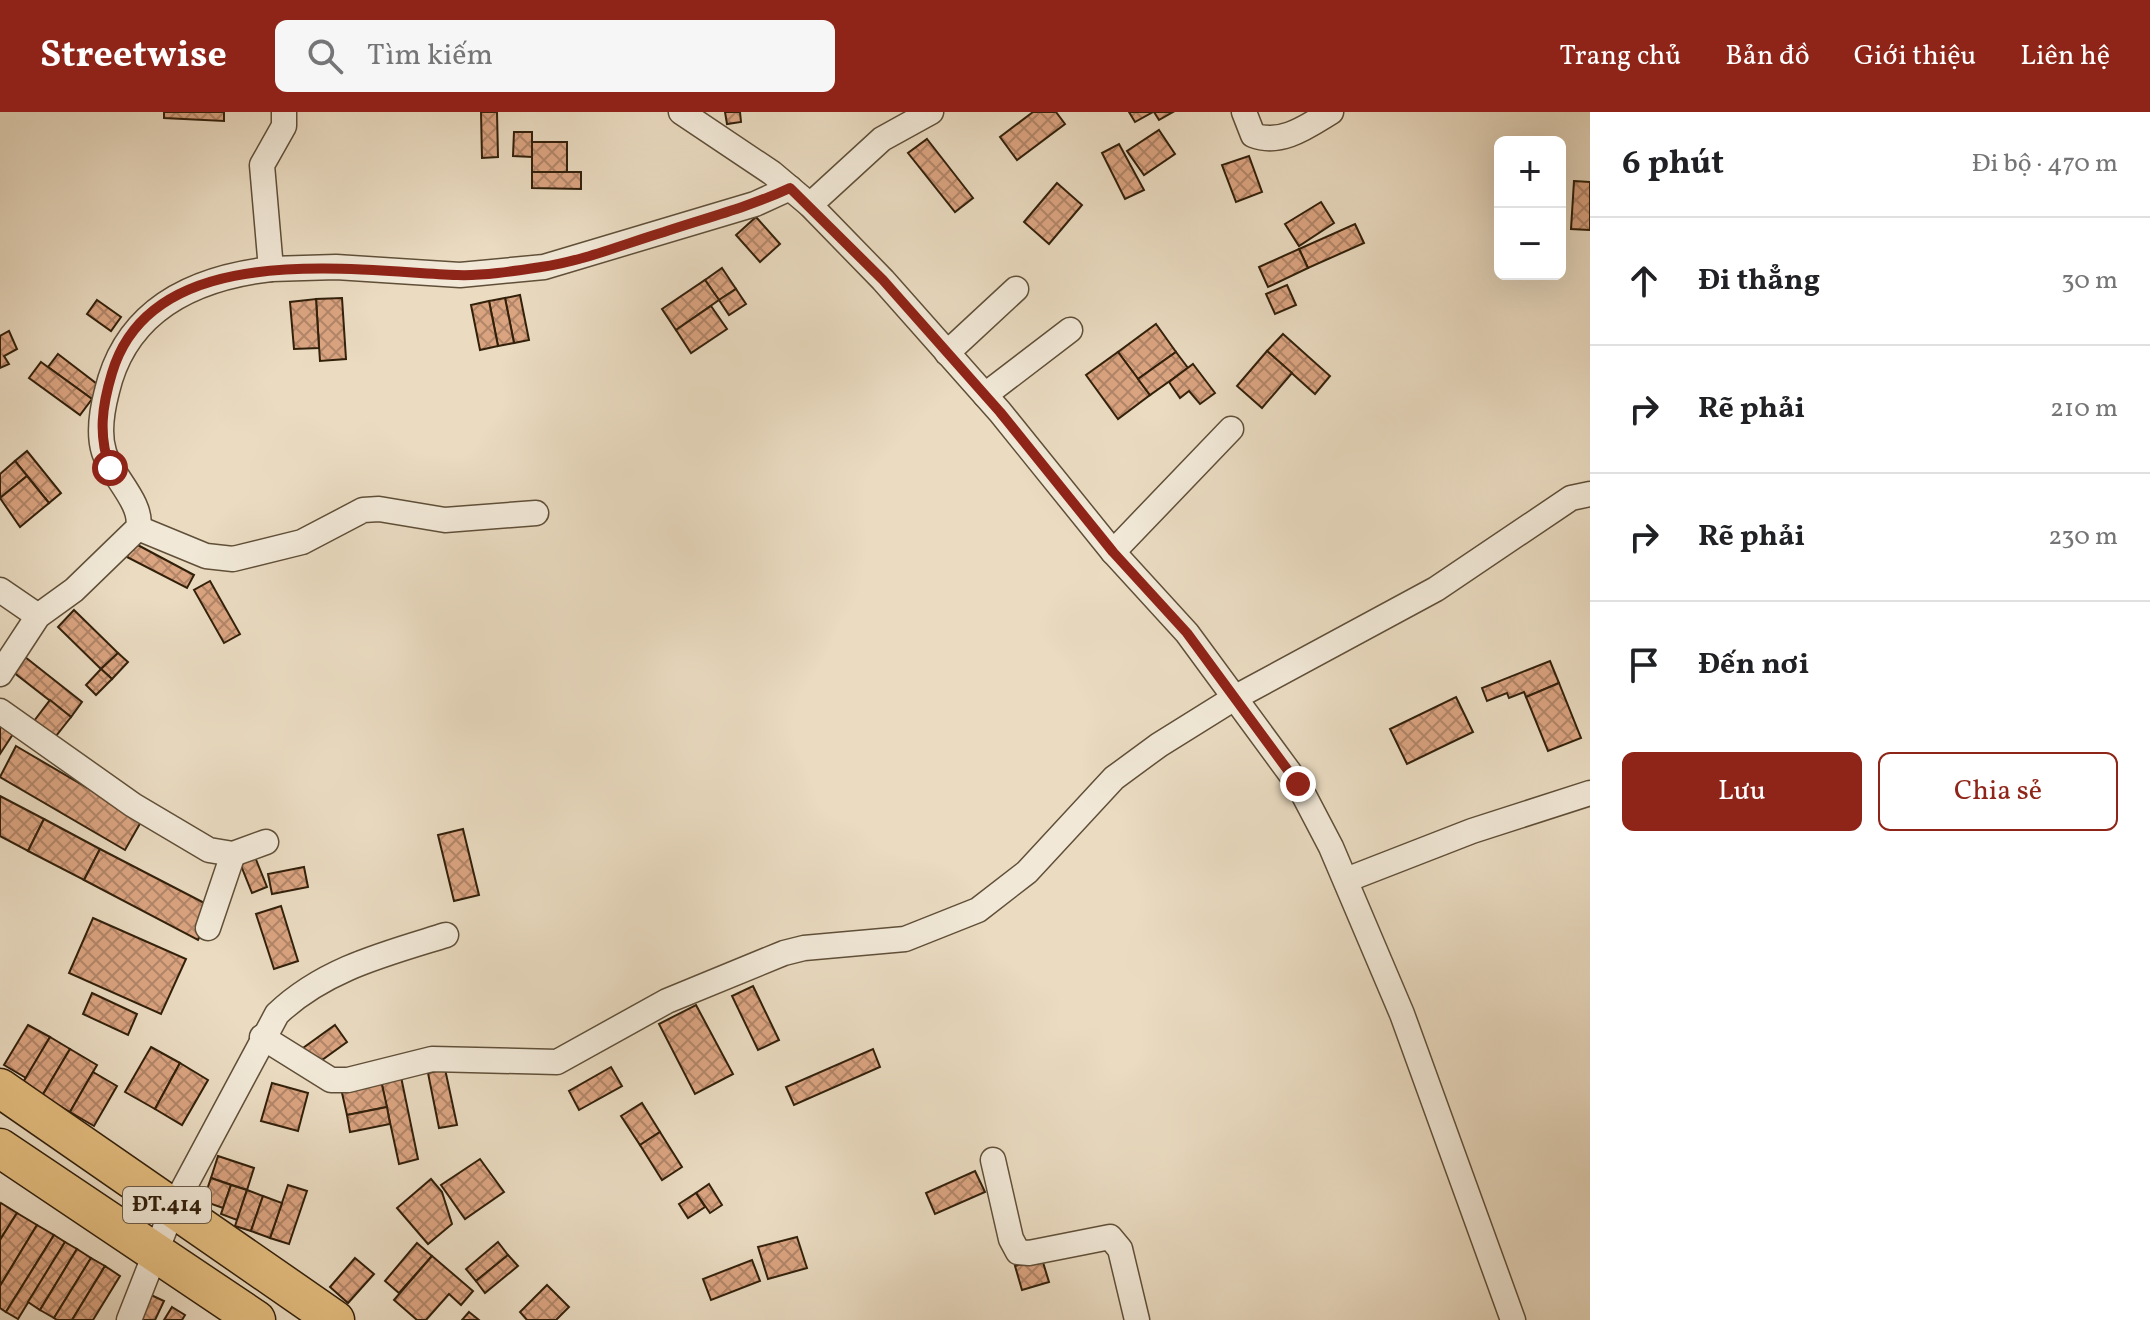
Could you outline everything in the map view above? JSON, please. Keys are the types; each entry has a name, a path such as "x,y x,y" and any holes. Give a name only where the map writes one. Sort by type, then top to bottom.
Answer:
{"main road":[{"name":"ĐT.414","path":"0,1088 335,1320"},
{"path":"0,1148 157,1250 256,1320"}],"street":[{"path":"271,269 262,165 284,126 284,112"},
{"path":"681,112 744,151 810,205 947,353 1113,552 1187,633 1298,784 1346,880 1402,1014 1513,1320"},
{"path":"810,205 882,139 931,112"},
{"path":"1244,112 1248,129 1261,138 1299,131 1331,112"},
{"path":"0,674 38,616 74,590 138,528 138,514 103,448 103,409 117,356 136,328 169,301 250,272 271,269 336,267 460,275 544,267 755,204 790,188"},
{"path":"947,353 1016,289"},
{"path":"985,395 1070,330"},
{"path":"1113,552 1231,429"},
{"path":"262,1037 331,1080 348,1080 432,1059 557,1062 667,1001 784,953 804,948 905,939 978,910 1027,872 1114,778 1236,697 1436,589 1571,498 1590,494"},
{"path":"138,528 206,556 233,559 302,542 363,510 379,509 445,520 536,513"},
{"path":"0,590 38,616"},
{"path":"0,711 160,822 209,850 233,854 266,842"},
{"path":"1346,880 1472,831 1590,793"},
{"path":"208,928 233,854"},
{"path":"129,1320 173,1208 277,1014 293,999 344,967 446,935"},
{"path":"993,1160 1011,1239 1018,1252 1029,1253 1110,1237 1120,1249 1137,1320"}],"building":[{"path":"164,112 224,112 224,121 164,118"},
{"path":"481,112 497,112 498,157 482,158"},
{"path":"725,112 740,112 741,122 727,124"},
{"path":"1033,112 1056,112 1065,124 1017,160 1000,137"},
{"path":"1129,112 1153,112 1135,122"},
{"path":"1154,112 1173,112 1159,120"},
{"path":"1159,130 1175,154 1144,175 1127,151"},
{"path":"514,132 532,132 532,157 513,156"},
{"path":"927,139 973,198 955,212 908,153"},
{"path":"532,142 567,142 567,172 532,172"},
{"path":"1119,144 1144,190 1125,199 1102,153"},
{"path":"1249,156 1262,192 1236,202 1222,165"},
{"path":"532,172 581,172 581,189 532,188"},
{"path":"1574,181 1590,182 1590,230 1571,229"},
{"path":"1057,183 1082,205 1049,244 1024,222"},
{"path":"1321,202 1334,223 1299,246 1285,224"},
{"path":"756,217 780,244 760,262 736,235"},
{"path":"1355,224 1364,243 1308,268 1299,249"},
{"path":"1299,249 1308,268 1268,287 1259,267"},
{"path":"722,268 736,289 719,300 705,280"},
{"path":"705,280 719,300 676,330 662,309"},
{"path":"1287,285 1296,305 1275,314 1266,294"},
{"path":"736,289 746,304 729,315 719,300"},
{"path":"520,295 529,340 514,343 505,298"},
{"path":"342,298 346,359 320,361 316,299"},
{"path":"505,298 514,343 498,346 489,301"},
{"path":"316,299 319,348 294,349 290,302"},
{"path":"97,300 121,317 111,331 87,314"},
{"path":"489,301 498,346 480,350 471,305"},
{"path":"711,306 727,329 691,353 676,330"},
{"path":"1156,324 1176,352 1138,379 1118,352"},
{"path":"9,331 17,349 4,356 9,364 0,368 0,336"},
{"path":"1283,334 1330,376 1315,394 1267,351"},
{"path":"1267,351 1292,373 1262,408 1237,386"},
{"path":"1118,352 1150,395 1118,419 1086,375"},
{"path":"1176,352 1188,368 1150,395 1138,379"},
{"path":"58,354 101,387 92,399 48,367"},
{"path":"41,362 92,399 80,415 29,378"},
{"path":"1193,364 1215,393 1200,404 1189,391 1180,398 1169,382"},
{"path":"27,451 61,493 49,503 15,461"},
{"path":"15,461 27,476 0,498 0,474"},
{"path":"27,476 49,503 20,527 0,498"},
{"path":"134,543 194,575 187,588 127,557"},
{"path":"210,581 240,634 224,643 194,590"},
{"path":"74,610 118,653 101,669 58,627"},
{"path":"20,653 82,702 71,717 8,668"},
{"path":"118,653 128,662 112,679 101,669"},
{"path":"1550,661 1559,683 1526,697 1524,692 1509,698 1507,693 1487,701 1482,688"},
{"path":"101,669 112,679 96,695 86,685"},
{"path":"1559,683 1581,738 1548,751 1526,697"},
{"path":"1456,697 1473,732 1407,764 1390,729"},
{"path":"50,700 71,717 52,741 31,725"},
{"path":"0,725 13,734 0,754"},
{"path":"16,746 142,820 125,850 0,777"},
{"path":"0,796 44,819 28,851 0,836"},
{"path":"44,819 100,849 84,880 28,851"},
{"path":"463,829 479,895 454,901 438,835"},
{"path":"100,849 214,908 198,940 84,880"},
{"path":"255,857 267,887 252,893 240,863"},
{"path":"304,867 308,887 272,894 268,874"},
{"path":"281,906 298,961 274,969 256,914"},
{"path":"93,918 186,959 161,1014 69,973"},
{"path":"753,986 779,1040 758,1050 732,996"},
{"path":"92,993 137,1014 128,1035 83,1014"},
{"path":"696,1005 733,1074 695,1094 659,1024"},
{"path":"28,1025 50,1037 26,1078 4,1065"},
{"path":"335,1025 347,1042 315,1065 303,1048"},
{"path":"50,1037 70,1049 42,1096 22,1084"},
{"path":"151,1047 180,1063 155,1109 125,1092"},
{"path":"70,1049 97,1065 70,1112 42,1096"},
{"path":"873,1049 880,1067 794,1105 786,1087"},
{"path":"180,1063 208,1080 182,1125 155,1109"},
{"path":"611,1067 622,1086 579,1110 569,1091"},
{"path":"445,1069 457,1125 439,1128 428,1073"},
{"path":"93,1072 117,1086 94,1126 70,1112"},
{"path":"400,1072 418,1159 399,1164 380,1076"},
{"path":"380,1076 387,1107 347,1115 340,1084"},
{"path":"272,1083 308,1093 298,1131 261,1121"},
{"path":"642,1103 660,1132 640,1145 621,1116"},
{"path":"387,1107 390,1124 350,1132 347,1115"},
{"path":"660,1132 682,1167 662,1180 640,1145"},
{"path":"218,1156 254,1168 247,1190 211,1178"},
{"path":"480,1159 504,1192 465,1219 441,1185"},
{"path":"975,1171 985,1192 935,1214 926,1193"},
{"path":"211,1178 231,1185 223,1208 203,1201"},
{"path":"431,1179 442,1192 452,1224 428,1244 397,1208"},
{"path":"709,1184 722,1205 710,1213 696,1193"},
{"path":"231,1185 247,1190 237,1220 221,1214"},
{"path":"288,1185 307,1191 289,1244 270,1238"},
{"path":"247,1190 263,1196 251,1231 235,1226"},
{"path":"696,1193 705,1207 688,1218 679,1204"},
{"path":"263,1196 282,1203 270,1238 251,1231"},
{"path":"0,1205 17,1213 0,1240"},
{"path":"17,1213 37,1225 0,1286 0,1240"},
{"path":"37,1225 54,1235 6,1312 0,1308 0,1286"},
{"path":"54,1235 65,1242 18,1319 6,1312"},
{"path":"797,1237 807,1268 768,1279 758,1247"},
{"path":"65,1242 77,1249 40,1310 28,1302"},
{"path":"498,1242 508,1255 476,1281 466,1269"},
{"path":"417,1243 432,1256 399,1293 385,1281"},
{"path":"77,1249 91,1258 54,1318 40,1310"},
{"path":"508,1255 518,1266 485,1293 476,1281"},
{"path":"432,1256 473,1291 461,1305 449,1294 426,1320 417,1320 394,1300"},
{"path":"91,1258 105,1266 72,1320 57,1320 54,1318"},
{"path":"355,1258 374,1274 348,1303 330,1287"},
{"path":"1042,1259 1049,1282 1022,1290 1015,1266"},
{"path":"752,1260 760,1281 711,1300 703,1279"},
{"path":"105,1266 120,1276 93,1320 72,1320"},
{"path":"547,1285 569,1307 556,1320 527,1320 520,1312"},
{"path":"151,1295 164,1301 155,1320 138,1320"},
{"path":"172,1307 185,1315 182,1320 164,1320"},
{"path":"469,1312 479,1320 462,1320"}],"route":[{"path":"110,468 101,430 107,389 117,356 136,328 169,301 250,272 271,269 336,267 460,275 544,267 755,204 790,188 883,280 1000,412 1113,552 1187,633 1298,784"}]}
